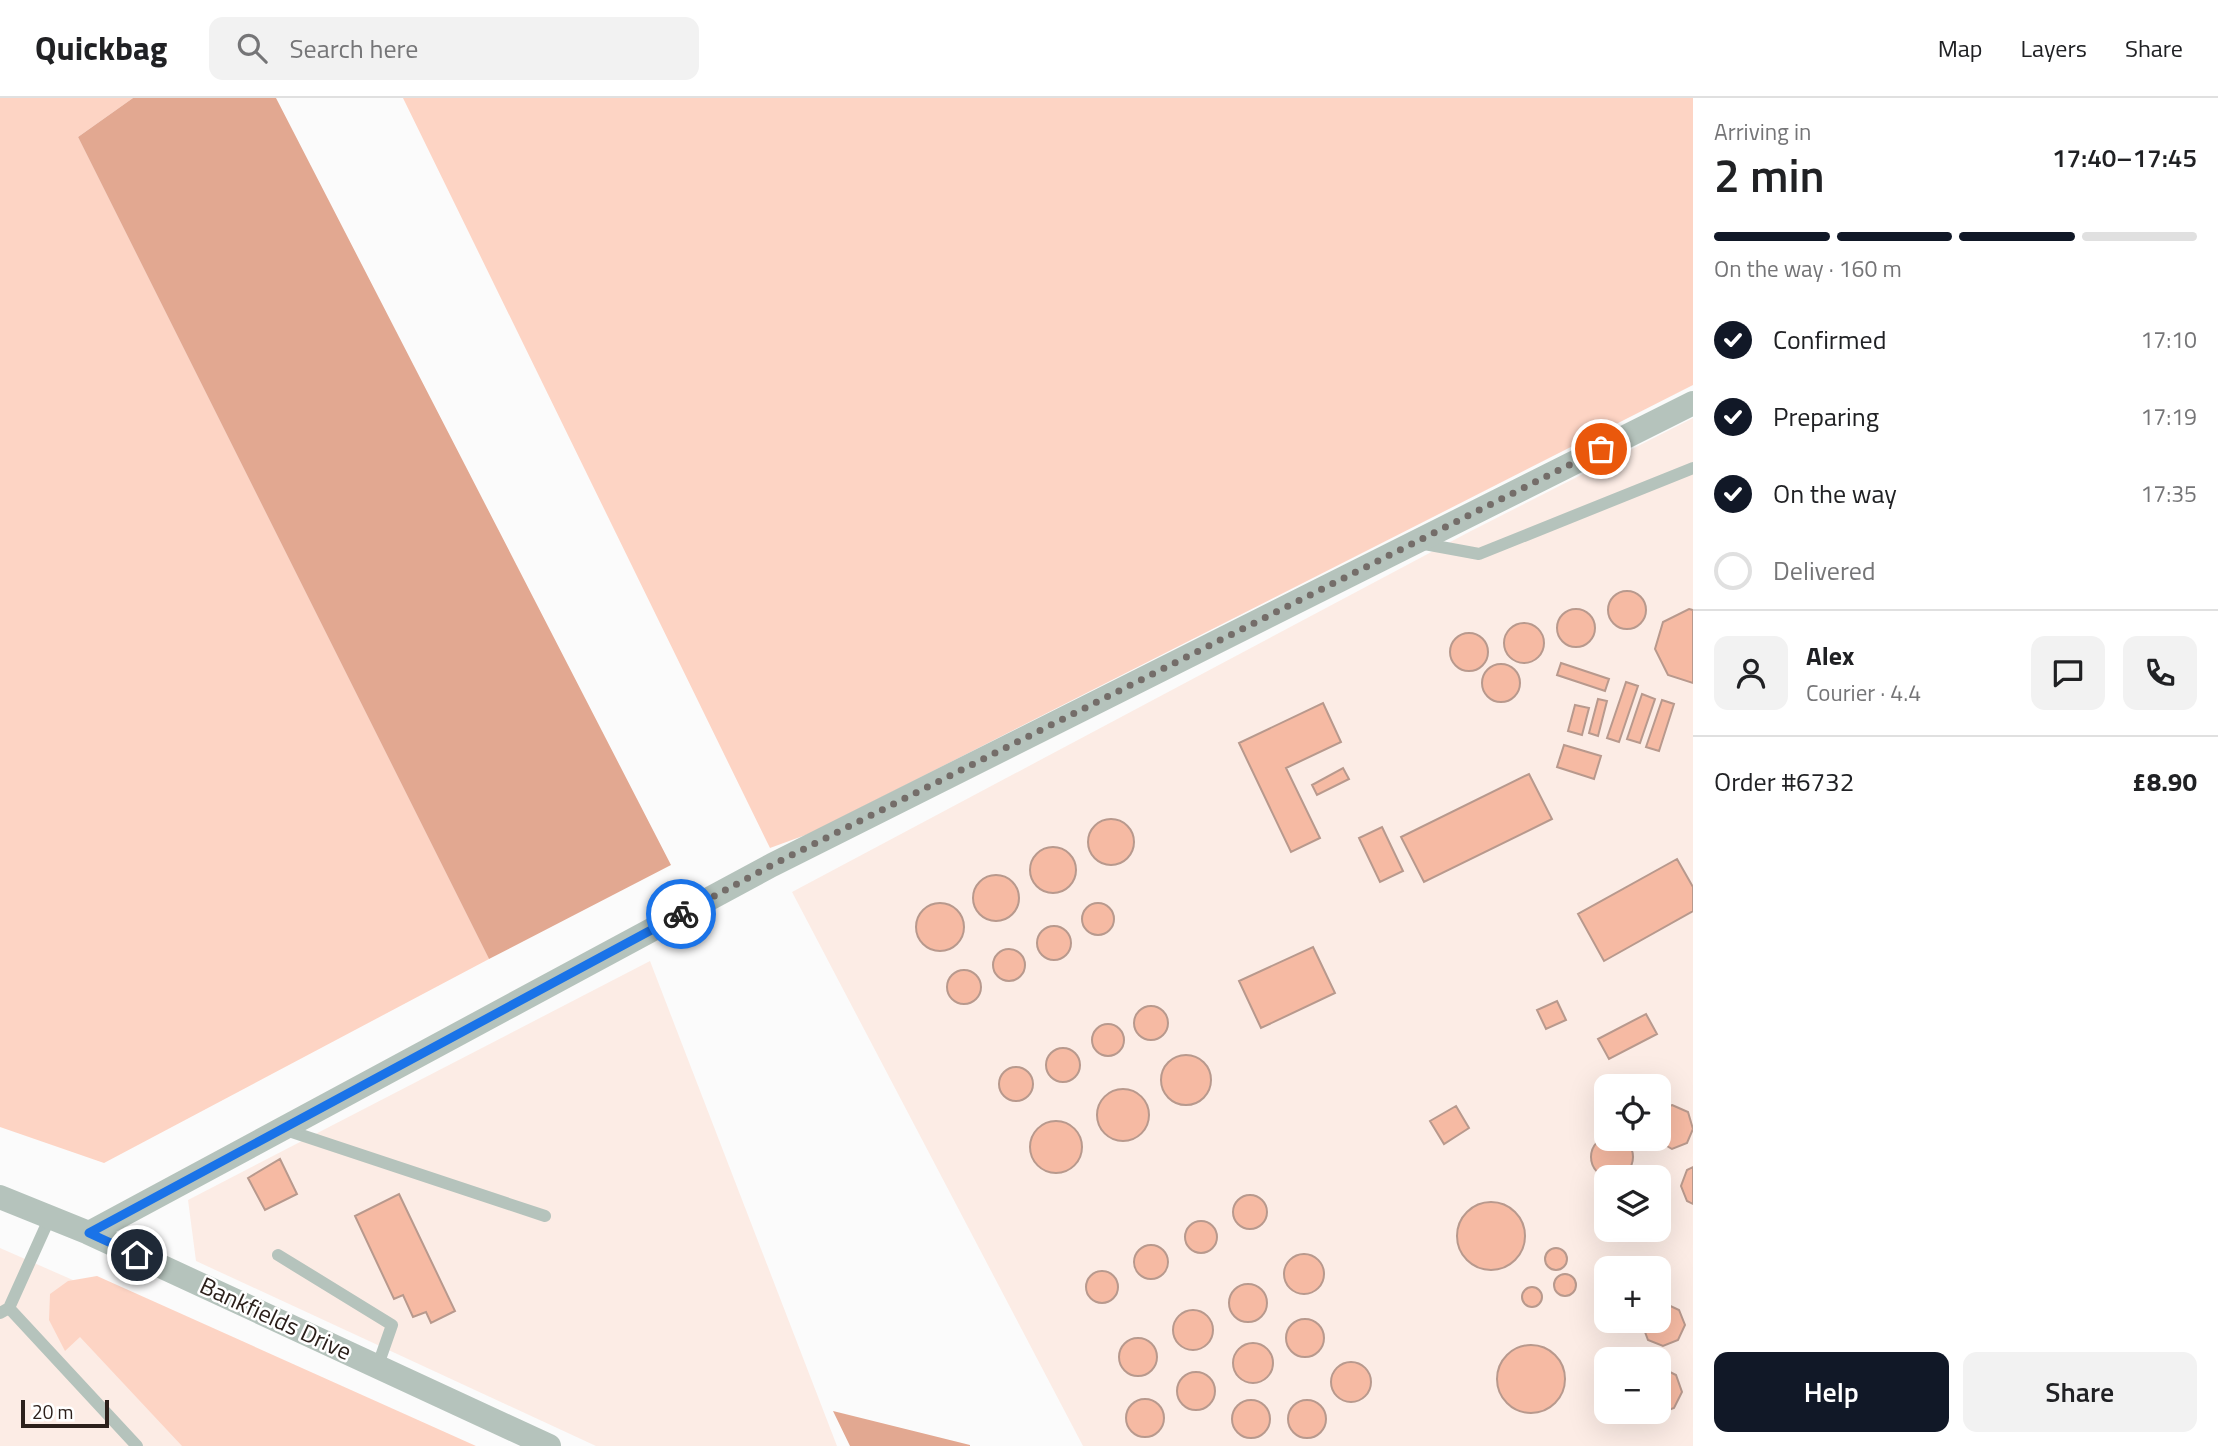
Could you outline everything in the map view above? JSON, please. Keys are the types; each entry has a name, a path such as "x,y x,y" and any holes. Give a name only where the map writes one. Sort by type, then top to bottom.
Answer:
{"street":[{"path":"89,1233 772,865 1693,403"},
{"name":"Bankfields Drive","path":"0,1197 89,1233 377,1364 549,1446"}],"lane":[{"path":"1415,542 1479,554 1693,468"},
{"path":"282,1128 545,1216"},
{"path":"50,1217 5,1311 137,1446"},
{"path":"278,1255 392,1325 377,1364"}],"shaded area":[{"path":"0,98 133,98 78,137 489,959 104,1163 0,1127"},
{"path":"133,98 276,98 671,865 489,959 78,137"},
{"path":"403,98 1693,98 1693,385 811,833 770,848"},
{"path":"1693,418 1693,1446 1083,1446 792,892 1469,532"},
{"path":"650,961 837,1446 596,1446 196,1261 188,1200"},
{"path":"0,1248 173,1324 464,1446 0,1446"},
{"path":"97,1276 476,1446 182,1446 80,1337 65,1351 49,1320 50,1294 68,1281"},
{"path":"833,1411 970,1445 970,1446 850,1446"}],"building":[{"path":"1627,591 1641,596 1646,610 1641,624 1627,629 1613,624 1608,610 1613,596"},
{"path":"1576,609 1590,614 1595,628 1590,642 1576,647 1562,642 1557,628 1562,614"},
{"path":"1689,609 1693,610 1693,683 1668,675 1655,649 1663,622"},
{"path":"1524,623 1538,629 1544,643 1538,657 1524,663 1510,657 1504,643 1510,629"},
{"path":"1469,633 1483,638 1488,652 1483,666 1469,671 1455,666 1450,652 1455,638"},
{"path":"1561,663 1609,679 1605,691 1557,675"},
{"path":"1501,664 1515,669 1520,683 1515,697 1501,702 1487,697 1482,683 1487,669"},
{"path":"1626,682 1638,686 1619,742 1607,738"},
{"path":"1642,694 1655,699 1640,743 1627,739"},
{"path":"1598,699 1607,701 1598,736 1589,733"},
{"path":"1662,700 1674,704 1659,751 1646,747"},
{"path":"1323,703 1341,742 1286,768 1320,838 1291,852 1239,743"},
{"path":"1575,705 1589,708 1582,735 1568,731"},
{"path":"1564,745 1601,756 1594,779 1557,767"},
{"path":"1343,768 1349,779 1317,795 1312,785"},
{"path":"1529,774 1552,819 1424,882 1401,837"},
{"path":"1111,819 1127,826 1134,842 1127,858 1111,865 1095,858 1088,842 1095,826"},
{"path":"1382,827 1403,871 1380,882 1359,838"},
{"path":"1053,847 1069,854 1076,870 1069,886 1053,893 1037,886 1030,870 1037,854"},
{"path":"1677,859 1693,887 1693,911 1604,961 1578,914"},
{"path":"996,875 1012,882 1019,898 1012,914 996,921 980,914 973,898 980,882"},
{"path":"940,903 957,910 964,927 957,944 940,951 923,944 916,927 923,910"},
{"path":"1098,903 1109,908 1114,919 1109,930 1098,935 1087,930 1082,919 1087,908"},
{"path":"1054,926 1066,931 1071,943 1066,955 1054,960 1042,955 1037,943 1042,931"},
{"path":"1313,947 1335,993 1261,1028 1239,981"},
{"path":"1009,949 1020,954 1025,965 1020,976 1009,981 998,976 993,965 998,954"},
{"path":"964,970 976,975 981,987 976,999 964,1004 952,999 947,987 952,975"},
{"path":"1557,1001 1566,1020 1546,1029 1537,1010"},
{"path":"1151,1006 1163,1011 1168,1023 1163,1035 1151,1040 1139,1035 1134,1023 1139,1011"},
{"path":"1646,1014 1657,1034 1609,1059 1598,1039"},
{"path":"1108,1024 1120,1028 1124,1040 1120,1052 1108,1056 1096,1052 1092,1040 1096,1028"},
{"path":"1063,1048 1075,1053 1080,1065 1075,1077 1063,1082 1051,1077 1046,1065 1051,1053"},
{"path":"1186,1055 1204,1062 1211,1080 1204,1098 1186,1105 1168,1098 1161,1080 1168,1062"},
{"path":"1016,1067 1028,1072 1033,1084 1028,1096 1016,1101 1004,1096 999,1084 1004,1072"},
{"path":"1123,1089 1133,1091 1141,1097 1147,1105 1147,1125 1141,1133 1133,1139 1123,1141 1113,1139 1105,1133 1099,1125 1097,1115 1099,1105 1105,1097 1113,1091"},
{"path":"1671,1105 1688,1112 1693,1129 1687,1143 1672,1149 1671,1148"},
{"path":"1456,1106 1469,1128 1444,1144 1430,1121"},
{"path":"1056,1121 1075,1128 1082,1147 1075,1166 1056,1173 1037,1166 1030,1147 1037,1128"},
{"path":"1594,1146 1594,1151 1632,1151 1632,1165 1594,1165 1594,1168 1592,1165"},
{"path":"280,1159 297,1194 265,1210 248,1178"},
{"path":"1693,1167 1693,1204 1687,1201 1681,1186 1687,1170"},
{"path":"399,1194 455,1311 431,1323 426,1312 413,1317 403,1295 394,1299 355,1216"},
{"path":"1250,1195 1262,1200 1267,1212 1262,1224 1250,1229 1238,1224 1233,1212 1238,1200"},
{"path":"1491,1202 1504,1205 1515,1212 1522,1223 1525,1236 1522,1249 1515,1260 1504,1267 1491,1270 1478,1267 1467,1260 1460,1249 1457,1236 1460,1223 1467,1212 1478,1205"},
{"path":"1201,1221 1212,1226 1217,1237 1212,1248 1201,1253 1190,1248 1185,1237 1190,1226"},
{"path":"1151,1245 1163,1250 1168,1262 1163,1274 1151,1279 1139,1274 1134,1262 1139,1250"},
{"path":"1556,1248 1564,1251 1567,1259 1564,1267 1556,1270 1548,1267 1545,1259 1548,1251"},
{"path":"1304,1254 1312,1255 1318,1260 1323,1266 1323,1282 1318,1288 1312,1293 1304,1294 1296,1293 1290,1288 1285,1282 1284,1274 1285,1266 1290,1260 1296,1255"},
{"path":"1102,1271 1114,1275 1118,1287 1114,1299 1102,1303 1090,1299 1086,1287 1090,1275"},
{"path":"1565,1274 1573,1277 1576,1285 1573,1293 1565,1296 1557,1293 1554,1285 1557,1277"},
{"path":"1248,1284 1262,1289 1267,1303 1262,1317 1248,1322 1234,1317 1229,1303 1234,1289"},
{"path":"1532,1287 1539,1290 1542,1297 1539,1304 1532,1307 1525,1304 1522,1297 1525,1290"},
{"path":"1671,1306 1679,1310 1685,1325 1678,1340 1663,1346 1648,1340 1645,1333 1671,1333"},
{"path":"1193,1310 1207,1316 1213,1330 1207,1344 1193,1350 1179,1344 1173,1330 1179,1316"},
{"path":"1305,1319 1319,1324 1324,1338 1319,1352 1305,1357 1291,1352 1286,1338 1291,1324"},
{"path":"1138,1338 1152,1343 1157,1357 1152,1371 1138,1376 1124,1371 1119,1357 1124,1343"},
{"path":"1253,1343 1267,1349 1273,1363 1267,1377 1253,1383 1239,1377 1233,1363 1239,1349"},
{"path":"1531,1345 1544,1348 1555,1355 1562,1366 1565,1379 1562,1392 1555,1403 1544,1410 1531,1413 1518,1410 1507,1403 1500,1392 1497,1379 1500,1366 1507,1355 1518,1348"},
{"path":"1351,1362 1365,1368 1371,1382 1365,1396 1351,1402 1337,1396 1331,1382 1337,1368"},
{"path":"1196,1372 1209,1378 1215,1391 1209,1404 1196,1410 1183,1404 1177,1391 1183,1378"},
{"path":"1671,1372 1676,1375 1682,1392 1671,1409"},
{"path":"1145,1399 1159,1404 1164,1418 1159,1432 1145,1437 1131,1432 1126,1418 1131,1404"},
{"path":"1251,1400 1264,1406 1270,1419 1264,1432 1251,1438 1238,1432 1232,1419 1238,1406"},
{"path":"1307,1400 1321,1405 1326,1419 1321,1433 1307,1438 1293,1433 1288,1419 1293,1405"}],"way so far":[{"path":"681,914 772,865 1601,449"}],"route":[{"path":"137,1255 89,1233 681,914"}]}
